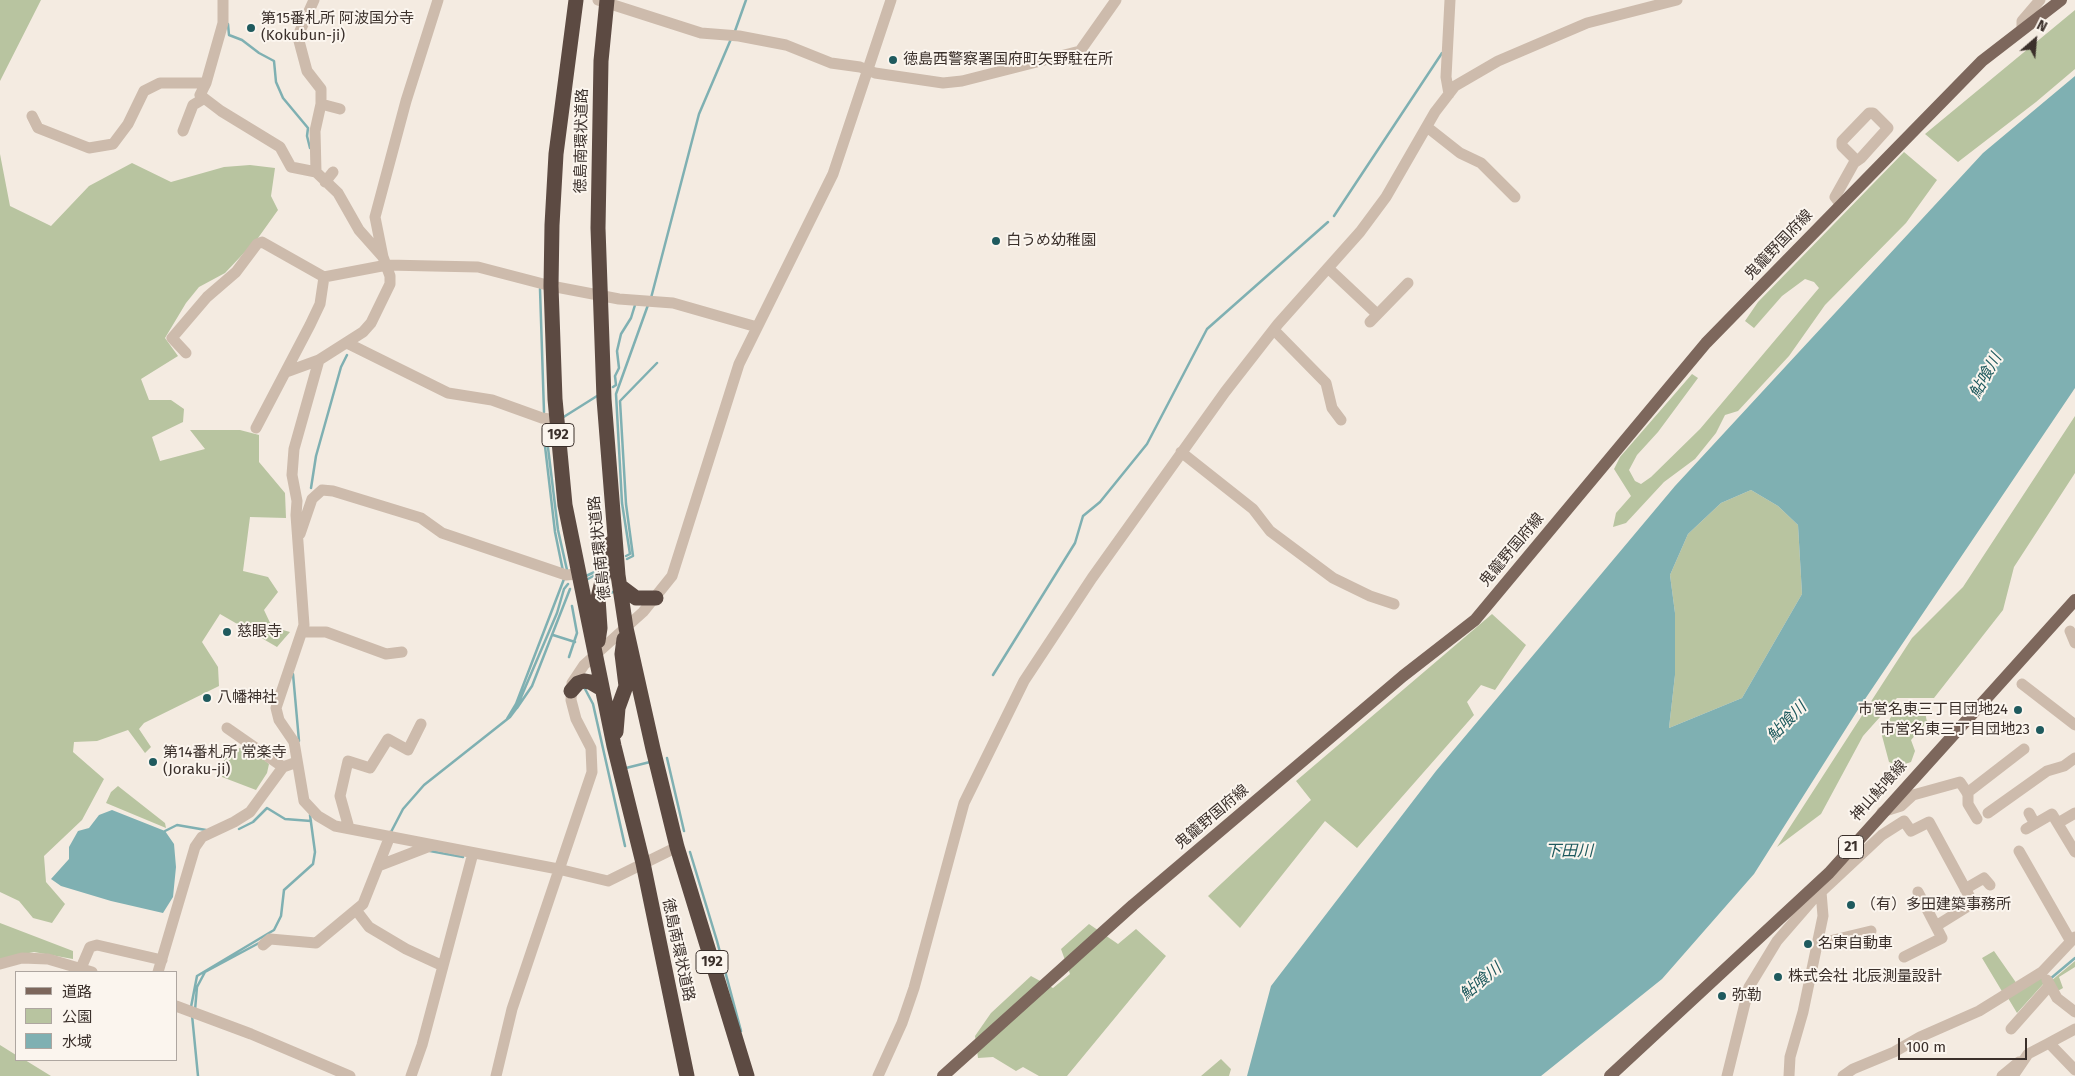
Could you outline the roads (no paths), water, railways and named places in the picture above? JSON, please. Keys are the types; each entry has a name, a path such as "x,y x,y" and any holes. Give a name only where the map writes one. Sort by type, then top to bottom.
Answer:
{"highway":[{"name":"徳島南環状道路","path":"576,0 556,154 551,286 557,420 564,505 614,746 642,863 687,1076"},
{"name":"徳島南環状道路","path":"604,1 598,156 601,294 604,399 620,586 626,628 677,847 747,1076"},
{"path":"596,654 600,628 598,598 615,530"},
{"path":"620,586 632,596 656,598"},
{"path":"614,746 618,708 626,686 622,654 626,628"},
{"path":"571,691 578,683 584,681 590,682 602,690"}],"main road":[{"name":"鬼籠野国府線","path":"944,1076 1133,905 1403,676 1474,620 1706,343 1982,61 2061,0"},
{"name":"神山鮎喰線","path":"1610,1076 1829,873 2075,600"}],"street":[{"path":"223,0 223,23 206,83 200,95 280,147 291,166 316,172"},
{"path":"314,0 300,31 299,41 307,71 321,89 321,104 315,131 316,172 324,182 338,193 359,230 385,261"},
{"path":"286,372 319,360 347,343 371,323 384,299 390,284 375,217 406,101 438,0"},
{"path":"496,1076 512,1009 592,772 591,748 576,719 571,691 575,674 656,598 672,576 739,364 833,174 891,0"},
{"path":"604,1 701,33 786,45 831,63 943,83 962,81 1080,51 1116,0"},
{"path":"1448,94 1446,77 1450,0"},
{"path":"878,1076 902,1023 914,988 964,803 1024,681 1058,626 1181,452 1274,330 1360,232 1386,197 1448,94 1466,78 1484,68 1587,22 1677,0"},
{"path":"2022,29 2022,21 2040,0"},
{"path":"32,116 38,128 88,148 113,144 128,124 144,91 160,83 206,83"},
{"path":"183,131 193,105 204,99"},
{"path":"321,104 340,109"},
{"path":"1427,126 1460,153 1481,163 1515,197"},
{"path":"78,157 88,148"},
{"path":"1841,205 1836,197 1856,160"},
{"path":"324,182 333,172"},
{"path":"186,353 172,338 207,297 236,272 257,244 262,242 324,277 385,261 478,267 551,286 649,302 673,303 757,327"},
{"path":"1328,268 1374,318 1408,283"},
{"path":"256,428 320,304 324,277"},
{"path":"1274,330 1326,383 1332,408 1341,420"},
{"path":"347,343 448,392 492,400 542,418 557,420"},
{"path":"319,360 294,449 292,475 298,501 296,515 304,625 276,708 279,720 294,742 302,796 310,808 326,822 349,828 558,869 608,881 677,847"},
{"path":"1181,452 1253,509 1270,531 1333,578 1370,596 1394,604"},
{"path":"299,538 312,499 322,490 333,491 421,518 442,534 566,575 578,574"},
{"path":"2070,631 2075,643"},
{"path":"302,632 326,632 386,654 402,652"},
{"path":"2022,684 2075,726"},
{"path":"349,828 340,796 348,761 370,768 388,739 408,750 421,724"},
{"path":"227,728 283,766"},
{"path":"1967,793 2024,749"},
{"path":"1988,813 2047,771 2064,766 2075,758"},
{"path":"158,971 195,848 202,837 250,812 283,766 297,762"},
{"path":"1882,812 1901,806 1913,795 1960,782 1967,793 1968,804 1977,819"},
{"path":"2028,813 2031,826 2052,814 2075,852"},
{"path":"2058,824 2075,814"},
{"path":"1727,1076 1749,986 1777,941 1821,892 1882,835 1904,821 1910,831 1929,822 1973,904 1936,926"},
{"path":"263,945 270,939 316,943 363,904 390,836"},
{"path":"378,866 431,845"},
{"path":"1843,1076 1853,1068 1894,1052 1920,1037 1979,1010 2042,972 2072,938 2031,866 2019,851"},
{"path":"411,1076 473,853"},
{"path":"1789,1076 1790,1057 1803,1012 1823,916 1821,892 1829,873"},
{"path":"1965,889 1984,878 1990,886"},
{"path":"1904,957 1942,938 1918,892"},
{"path":"356,910 369,927 406,949 443,966"},
{"path":"1817,944 1871,931"},
{"path":"0,964 22,958 48,959 87,970 90,947 97,945 162,960"},
{"path":"2042,972 2057,998 2075,1012"},
{"path":"2012,1029 2050,985"},
{"path":"178,1007 350,1076"},
{"path":"2002,1076 2028,1054 2075,1029"},
{"path":"2049,1043 2075,1070"},
{"path":"2013,1076 2028,1054"}],"water":[{"name":"下田川","path":"2075,76 2075,388 1859,708 1754,874 1662,979 1541,1076 1247,1076 1271,986 1436,771 1675,486 1983,153","holes":["1751,490 1778,506 1798,525 1802,594 1742,698 1669,728 1675,675 1675,613 1670,575 1688,534 1721,503"]},
{"path":"112,810 165,831 174,844 176,867 173,897 163,913 111,901 61,886 51,879 69,859 69,847 78,831 89,828 99,815"}],"waterway":[{"path":"735,31 746,0"},
{"path":"228,24 229,35 242,40 259,53 274,61 276,82 283,98 308,128 307,136 310,148"},
{"path":"651,298 699,114 731,39"},
{"path":"1334,216 1442,53"},
{"path":"993,675 1075,543 1083,516 1100,502 1147,444 1207,329 1328,222"},
{"path":"540,289 544,412"},
{"path":"613,387 616,385 615,376 619,368 617,351 621,334 631,318 635,305"},
{"path":"626,556 630,554 622,503 616,394 648,305"},
{"path":"311,488 316,456 341,367 347,355"},
{"path":"627,559 633,556 626,504 620,401 657,363"},
{"path":"562,418 597,396"},
{"path":"543,429 555,532 563,571"},
{"path":"546,431 558,530 567,570"},
{"path":"586,576 599,570"},
{"path":"586,580 599,573"},
{"path":"507,719 516,704 564,579"},
{"path":"391,832 403,809 424,785 510,717 516,709 557,613 564,589 568,584"},
{"path":"517,708 532,686 570,589"},
{"path":"605,595 613,592"},
{"path":"569,657 577,633 572,606"},
{"path":"553,635 575,642"},
{"path":"293,674 299,741"},
{"path":"584,687 593,704 625,846"},
{"path":"667,758 684,831"},
{"path":"626,768 650,762"},
{"path":"239,829 253,822 267,808 285,819 311,821"},
{"path":"191,1007 197,976 274,930 281,916 284,890 313,864 315,852 310,815"},
{"path":"165,831 177,825 206,830"},
{"path":"430,851 463,857"},
{"path":"690,852 717,941 741,1031"},
{"path":"195,1010 197,987 205,972 259,943"},
{"path":"2050,979 2075,958"},
{"path":"192,1015 198,1076"}],"place":[{"name":"第15番札所 阿波国分寺 (Kokubun-ji)","path":"251,28"},
{"name":"徳島西警察署国府町矢野駐在所","path":"893,60"},
{"name":"白うめ幼稚園","path":"996,241"},
{"name":"慈眼寺","path":"227,632"},
{"name":"八幡神社","path":"207,698"},
{"name":"市営名東三丁目団地24","path":"2018,710"},
{"name":"市営名東三丁目団地23","path":"2040,730"},
{"name":"第14番札所 常楽寺 (Joraku-ji)","path":"153,762"},
{"name":"（有）多田建築事務所","path":"1851,905"},
{"name":"名東自動車","path":"1808,944"},
{"name":"株式会社 北辰測量設計","path":"1778,977"},
{"name":"弥勒","path":"1722,996"}],"water label":[{"name":"鮎喰川","path":"1986,376"},
{"name":"鮎喰川","path":"1787,722"},
{"name":"鮎喰川","path":"1481,982"}]}
